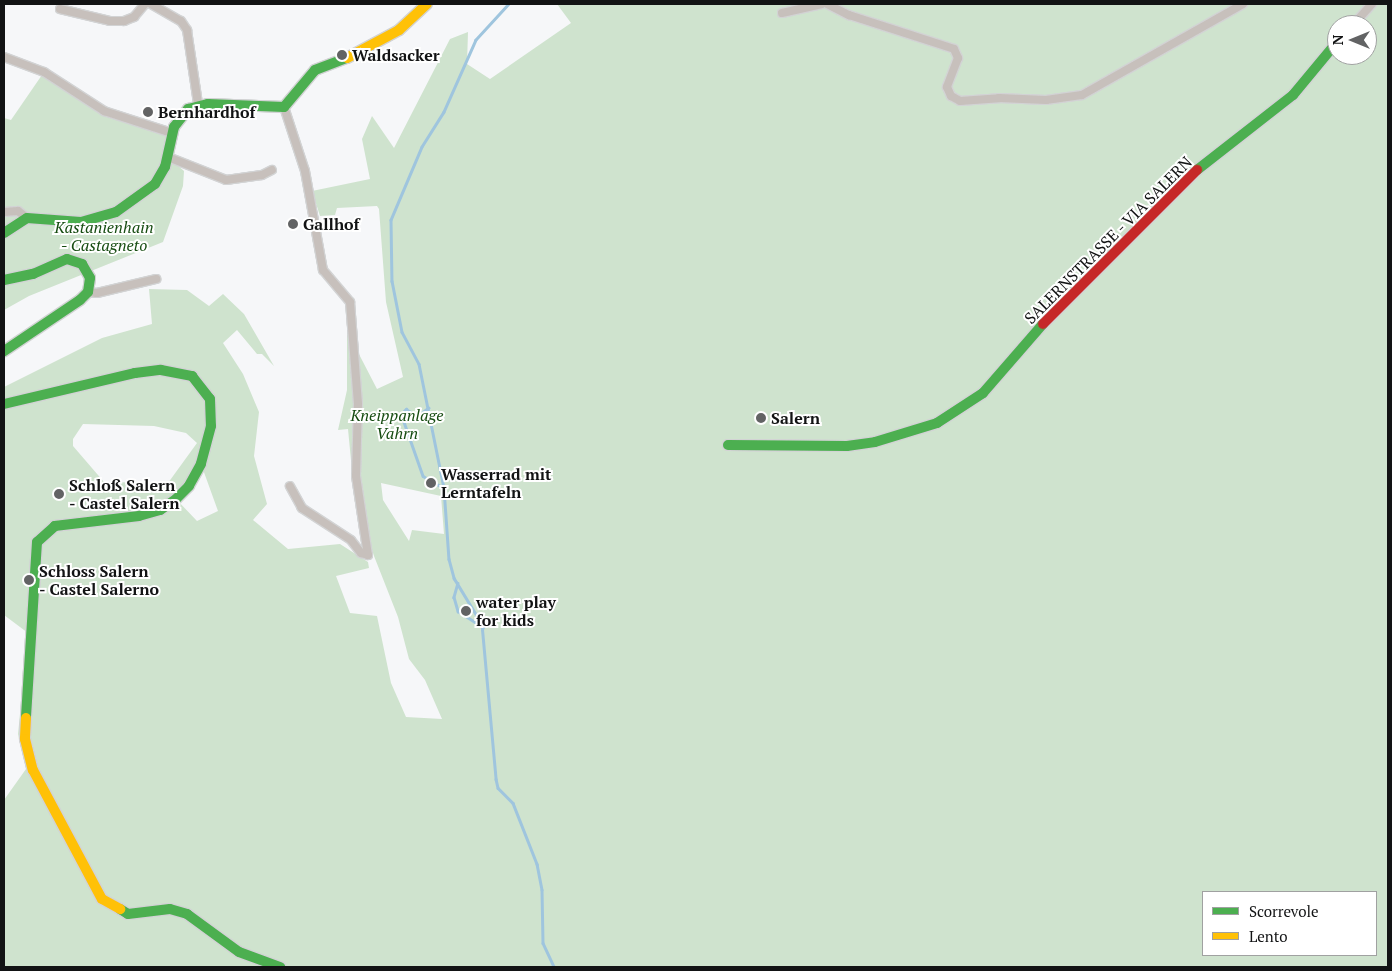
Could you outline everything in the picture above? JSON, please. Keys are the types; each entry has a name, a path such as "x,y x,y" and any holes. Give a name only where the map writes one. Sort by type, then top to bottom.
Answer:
{"street":[{"path":"60,10 110,22 124,21 134,17 145,4"},
{"path":"151,4 181,21 187,30 198,104"},
{"path":"284,107 315,70 342,61 399,30 427,4"},
{"path":"782,13 822,4"},
{"path":"827,4 849,15 954,49 958,58 947,87 951,96 960,100 999,98 1046,100 1082,95 1243,4"},
{"path":"1362,15 1372,4"},
{"name":"SALERNSTRASSE - VIA SALERN","path":"728,445 825,446 889,440 937,423 983,393 1051,315 1190,176 1293,95 1327,54"},
{"path":"4,57 44,72 104,111 172,133"},
{"path":"4,212 18,212 27,218 81,222 116,212 155,184 168,158 172,133 183,113 198,104 284,107"},
{"path":"284,107 305,171 323,270 350,302 358,404 356,476 368,555 361,553 350,540 302,508 290,486"},
{"path":"168,158 226,180 262,175 272,170"},
{"path":"4,233 27,218"},
{"path":"4,280 33,274 61,260 72,260 88,272 88,292 80,300 4,351"},
{"path":"88,292 97,293 156,279"},
{"path":"4,404 161,370 192,376 203,386 210,399 211,426 201,464 189,486 176,499 160,510 139,516 55,526 40,536 35,549 24,739 33,770 102,900 118,911 140,915 178,910 196,919 238,952 280,967"}],"green space":[{"name":"Kneippanlage Vahrn","path":"557,4 1388,4 1388,967 4,967 4,800 26,769 18,734 28,633 4,615 4,387 102,338 152,324 149,289 187,290 209,306 223,294 244,314 274,366 262,354 257,354 237,330 223,343 243,374 259,412 254,456 267,504 253,520 288,549 340,544 368,562 369,568 336,576 350,613 377,616 391,683 406,717 442,719 425,680 409,659 398,617 374,556 354,492 348,429 338,430 347,390 347,331 377,389 403,377 386,302 379,209 377,206 337,208 335,215 320,216 312,191 370,179 362,139 372,116 394,148 450,39 468,32 467,64 490,79 571,23","holes":["83,424 154,426 186,433 197,443 168,483 104,482 73,446 73,439","201,464 218,511 197,521 176,499","381,483 441,496 444,534 412,530 409,541 383,500"]},
{"name":"Kastanienhain - Castagneto","path":"44,72 104,111 172,133 168,157 184,171 183,186 163,242 29,296 4,310 4,118 11,120"}],"waterway":[{"path":"509,4 476,40 444,112 422,147 391,220 392,281 402,332 419,364 444,488 449,559 454,578 482,624 498,788 513,803 537,864 542,890 543,943 554,967"},
{"path":"404,411 406,409 417,416 428,408"},
{"path":"404,422 423,476 444,488"},
{"path":"458,583 454,597 458,611 483,627"}],"traffic: fast":[{"path":"1197,170 1293,95 1327,54"},
{"path":"4,233 27,218 81,222 116,212 155,184 165,167 174,127 188,109 208,104 284,107 315,70 347,58"},
{"path":"4,280 33,274 67,259 82,264 90,278 88,292 80,300 4,351"},
{"path":"728,445 847,446 875,442 937,423 983,393 1043,324"},
{"path":"4,404 135,373 161,370 192,376 210,399 211,426 201,464 189,486 176,499 160,510 139,516 55,526 37,542 26,718"},
{"path":"120,909 128,914 170,909 187,914 239,952 280,967"}],"traffic: slow":[{"path":"347,58 399,30 427,4"},
{"path":"26,718 25,739 33,770 102,899 120,909"}],"traffic: jam":[{"path":"1043,324 1197,170"}],"place":[{"name":"Waldsacker","path":"342,55"},
{"name":"Bernhardhof","path":"148,112"},
{"name":"Gallhof","path":"293,224"},
{"name":"Salern","path":"761,418"},
{"name":"Wasserrad mit Lerntafeln","path":"431,483"},
{"name":"Schloß Salern - Castel Salern","path":"59,494"},
{"name":"Schloss Salern - Castel Salerno","path":"29,580"},
{"name":"water play for kids","path":"466,611"}]}
